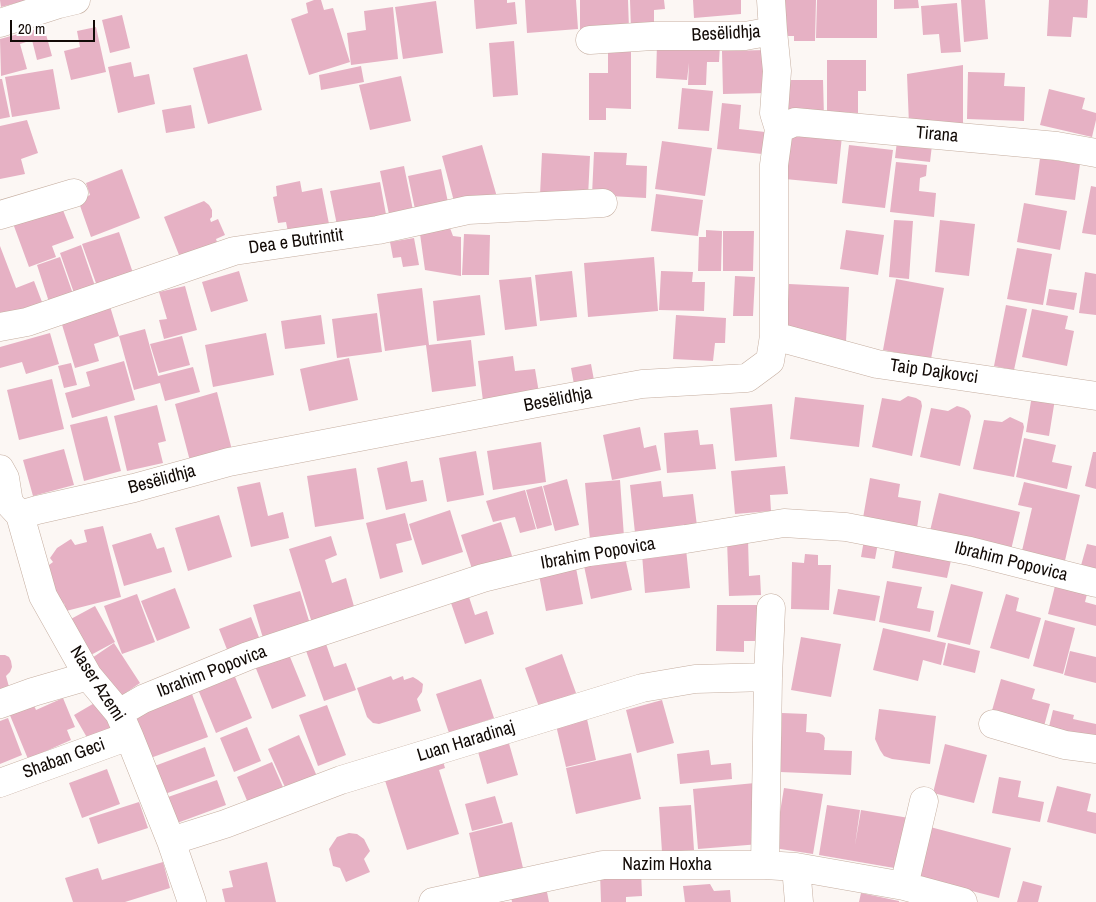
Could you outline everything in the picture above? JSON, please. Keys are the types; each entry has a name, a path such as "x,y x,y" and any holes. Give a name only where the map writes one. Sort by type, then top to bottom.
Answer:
{"street":[{"path":"0,23 76,0"},
{"name":"Besëlidhja","path":"10,508 37,510 134,488 228,462 642,384 747,378 770,361 774,336 774,165 779,129 774,114 777,71 771,0"},
{"name":"Besëlidhja","path":"590,40 653,36 744,36 773,31"},
{"name":"Tirana","path":"779,129 795,122 1057,146 1096,153"},
{"path":"0,215 74,194"},
{"name":"Dea e Butrintit","path":"0,327 27,322 234,251 378,230 468,210 603,203"},
{"name":"Taip Dajkovci","path":"774,336 877,364 1096,396"},
{"name":"Naser Azemi","path":"0,469 5,478 10,508 43,596 88,676 124,724 171,841 192,902"},
{"name":"Ibrahim Popovica","path":"124,724 143,699 248,656 483,578 589,552 784,523 846,527 970,551 1096,583"},
{"path":"765,865 771,608"},
{"path":"0,704 88,676"},
{"name":"Luan Haradinaj","path":"171,841 225,824 341,780 642,688 695,679 768,677"},
{"name":"Shaban Geci","path":"0,783 124,724"},
{"path":"992,724 1065,745 1096,749"},
{"path":"904,886 924,801"},
{"name":"Nazim Hoxha","path":"433,902 603,865 765,865 796,867 904,886 963,902"},
{"path":"796,867 799,902"}],"building":[{"path":"0,0 24,0 24,1 1,7"},
{"path":"321,0 324,10 333,8 350,62 309,75 291,19 308,13 306,3"},
{"path":"474,0 507,0 507,3 515,2 517,24 476,29"},
{"path":"525,0 576,0 578,29 527,33"},
{"path":"580,0 628,0 629,29 580,30"},
{"path":"630,0 664,0 665,9 654,10 654,30 631,30"},
{"path":"693,0 741,0 741,14 694,18"},
{"path":"780,0 816,0 815,41 794,41 794,36 780,36"},
{"path":"817,0 877,0 877,38 816,38"},
{"path":"894,0 918,0 919,8 894,9"},
{"path":"961,0 985,0 988,39 964,42"},
{"path":"1049,0 1088,0 1087,18 1073,17 1071,37 1047,36"},
{"path":"436,1 443,53 403,59 395,7"},
{"path":"957,3 961,52 941,53 939,34 923,35 921,6"},
{"path":"393,7 398,59 351,65 347,33 366,30 364,11"},
{"path":"122,15 130,48 110,53 102,20"},
{"path":"44,27 52,56 37,60 32,40 20,44 27,69 1,76 0,39"},
{"path":"96,27 106,72 71,80 64,51 80,47 77,31"},
{"path":"514,41 518,95 493,97 489,43"},
{"path":"657,44 720,45 719,62 707,62 706,85 688,85 689,63 687,80 656,78"},
{"path":"608,47 631,47 631,109 606,108 606,120 589,120 589,73 608,73"},
{"path":"767,50 768,93 723,94 722,51"},
{"path":"247,54 262,110 208,124 193,68"},
{"path":"827,60 866,60 866,91 858,91 858,113 827,112"},
{"path":"131,62 134,77 149,74 155,104 118,113 108,67"},
{"path":"963,65 963,128 909,125 907,74"},
{"path":"361,66 364,82 321,90 319,75"},
{"path":"53,69 60,109 12,117 5,77"},
{"path":"968,72 1005,73 1004,86 1025,87 1024,121 967,119"},
{"path":"401,76 411,121 370,130 359,85"},
{"path":"0,79 2,79 10,117 0,119"},
{"path":"782,80 823,80 824,117 781,111"},
{"path":"682,88 713,91 709,131 678,129"},
{"path":"1049,89 1085,98 1082,109 1096,113 1092,137 1040,125"},
{"path":"722,103 741,105 739,129 765,132 762,154 717,149"},
{"path":"191,105 195,128 166,133 162,110"},
{"path":"27,120 38,153 21,159 25,174 0,179 0,126"},
{"path":"790,131 842,136 837,184 785,179"},
{"path":"662,141 712,148 705,196 655,189"},
{"path":"897,141 932,145 930,162 895,158"},
{"path":"482,145 497,197 456,209 442,156"},
{"path":"849,145 893,150 885,208 842,203"},
{"path":"594,152 627,153 626,165 647,166 646,198 592,195"},
{"path":"542,153 590,156 588,197 540,195"},
{"path":"1040,158 1080,164 1075,200 1035,195"},
{"path":"896,162 927,165 926,176 920,178 919,191 936,193 934,217 890,212"},
{"path":"404,166 414,215 390,219 380,171"},
{"path":"122,169 140,218 91,237 78,200 90,195 86,183"},
{"path":"441,169 449,207 416,214 408,176"},
{"path":"300,181 302,192 322,188 330,229 289,237 286,222 278,223 273,197 277,196 276,186"},
{"path":"380,182 387,220 338,230 330,191"},
{"path":"1091,186 1096,187 1096,235 1082,233"},
{"path":"656,194 703,200 698,236 651,231"},
{"path":"59,200 74,238 52,246 56,257 29,267 11,218"},
{"path":"204,201 212,210 211,222 218,219 225,235 216,239 218,245 181,260 164,217"},
{"path":"1024,203 1067,211 1060,250 1017,242"},
{"path":"894,220 913,221 909,279 889,277"},
{"path":"940,220 975,224 969,276 935,272"},
{"path":"450,228 453,236 461,237 461,276 425,270 420,234"},
{"path":"706,230 722,231 721,271 698,271 699,237 706,237"},
{"path":"846,230 884,235 878,275 840,269"},
{"path":"723,231 754,231 753,271 723,271"},
{"path":"119,232 133,273 97,286 82,244"},
{"path":"464,234 490,235 489,275 462,275"},
{"path":"414,238 419,265 403,267 401,257 393,258 390,242"},
{"path":"81,245 95,286 74,293 60,253"},
{"path":"0,246 16,288 34,281 42,302 0,318"},
{"path":"1017,248 1052,254 1043,305 1007,299"},
{"path":"60,257 73,294 49,302 37,265"},
{"path":"654,257 658,311 588,317 584,263"},
{"path":"239,271 248,301 211,312 202,282"},
{"path":"572,271 577,317 540,321 535,275"},
{"path":"661,271 693,272 692,282 705,282 704,311 659,310"},
{"path":"1085,272 1096,274 1096,315 1079,313"},
{"path":"735,276 755,277 753,316 733,316"},
{"path":"531,277 537,326 505,330 499,280"},
{"path":"896,279 944,288 931,359 883,350"},
{"path":"789,284 849,287 846,341 786,338"},
{"path":"185,286 197,330 164,339 159,320 167,319 159,292"},
{"path":"422,288 429,345 471,340 476,386 432,392 426,345 385,351 377,294"},
{"path":"1049,289 1077,293 1074,310 1046,305"},
{"path":"480,295 485,335 437,341 433,301"},
{"path":"109,303 119,336 94,344 99,361 75,368 60,318"},
{"path":"1006,305 1027,309 1014,370 994,366"},
{"path":"1032,309 1068,316 1065,329 1074,331 1067,366 1022,357"},
{"path":"377,313 382,352 337,358 332,319"},
{"path":"321,315 325,344 285,349 281,321"},
{"path":"676,315 726,318 725,343 715,343 713,361 673,359"},
{"path":"145,329 158,376 193,367 200,392 165,401 160,383 134,390 119,336"},
{"path":"50,333 59,364 26,374 22,362 0,368 0,347"},
{"path":"266,333 274,375 213,387 205,345"},
{"path":"182,336 190,365 159,373 150,344"},
{"path":"513,356 515,371 535,369 539,393 483,401 478,361"},
{"path":"349,358 358,400 309,411 300,369"},
{"path":"124,361 135,400 72,418 65,393 90,386 86,372"},
{"path":"71,363 77,385 64,388 58,366"},
{"path":"591,364 596,391 576,395 571,368"},
{"path":"52,379 64,429 19,440 7,390"},
{"path":"217,392 232,450 190,461 175,404"},
{"path":"1032,395 1055,399 1049,436 1026,432"},
{"path":"908,396 921,401 922,406 912,456 872,447 882,398 900,401"},
{"path":"795,397 864,405 859,447 790,439"},
{"path":"772,404 777,457 735,461 730,408"},
{"path":"157,405 166,441 158,443 163,463 127,471 114,416"},
{"path":"957,406 969,411 971,416 960,466 920,457 931,408 948,411"},
{"path":"107,416 121,471 84,481 70,425"},
{"path":"1010,417 1023,423 1024,427 1014,477 973,469 984,420 1002,422"},
{"path":"640,427 644,448 656,445 661,470 612,480 603,435"},
{"path":"698,430 700,445 713,444 716,469 667,473 664,433"},
{"path":"1024,438 1056,445 1052,462 1072,466 1067,489 1016,477"},
{"path":"541,442 546,482 493,490 487,451"},
{"path":"64,449 74,485 33,496 23,460"},
{"path":"476,451 484,495 447,502 439,458"},
{"path":"1093,452 1096,452 1096,489 1085,486"},
{"path":"407,461 411,482 423,480 427,501 386,510 377,468"},
{"path":"785,466 788,494 770,495 771,511 735,514 731,471"},
{"path":"356,468 364,519 315,527 307,476"},
{"path":"870,478 900,484 898,497 921,501 917,528 863,518"},
{"path":"567,479 579,525 555,531 543,486"},
{"path":"620,480 624,537 590,540 585,483"},
{"path":"661,481 663,497 693,494 697,526 635,533 630,485"},
{"path":"260,482 268,516 283,512 289,538 251,547 237,487"},
{"path":"1024,482 1080,495 1064,565 1021,555 1032,508 1018,505"},
{"path":"542,486 552,525 537,529 526,490"},
{"path":"525,490 536,529 520,533 515,517 493,522 486,501"},
{"path":"939,493 1020,512 1011,550 930,531"},
{"path":"450,510 463,552 422,565 409,524"},
{"path":"405,513 412,540 396,544 403,572 380,579 366,523"},
{"path":"219,515 232,557 188,571 175,528"},
{"path":"501,522 513,559 473,572 461,535"},
{"path":"103,526 121,597 66,611 64,603 58,606 45,568 53,562 50,558 57,548 71,539 75,545 87,542 84,530"},
{"path":"151,533 157,549 164,547 172,572 124,586 112,545"},
{"path":"331,536 337,555 325,560 332,583 346,578 355,610 312,623 289,549"},
{"path":"748,539 749,576 760,575 761,595 729,596 727,540"},
{"path":"864,540 878,543 875,559 861,557"},
{"path":"1087,544 1096,546 1096,573 1080,569"},
{"path":"896,545 952,556 947,578 892,568"},
{"path":"686,549 690,588 645,593 642,554"},
{"path":"805,554 818,555 818,565 831,565 829,610 791,609 792,562 804,563"},
{"path":"625,557 632,590 591,599 584,566"},
{"path":"576,568 583,604 546,611 539,575"},
{"path":"887,581 922,587 917,608 934,611 930,632 879,622"},
{"path":"1056,582 1088,590 1085,602 1096,605 1096,626 1048,614"},
{"path":"951,584 983,592 970,645 937,637"},
{"path":"175,588 190,628 157,641 141,601"},
{"path":"838,589 880,596 875,621 833,614"},
{"path":"300,591 310,624 263,638 253,605"},
{"path":"137,594 155,642 122,654 104,606"},
{"path":"1006,594 1019,598 1016,611 1041,618 1029,659 990,648"},
{"path":"469,597 475,615 487,611 494,634 465,644 451,603"},
{"path":"717,605 760,605 759,641 744,641 744,652 716,651"},
{"path":"95,606 115,642 89,656 69,620"},
{"path":"251,617 260,640 228,652 219,629"},
{"path":"1045,620 1075,628 1063,674 1033,666"},
{"path":"883,628 946,643 941,665 923,660 918,681 873,670"},
{"path":"801,637 841,644 831,697 791,690"},
{"path":"325,641 334,667 346,663 356,690 324,701 305,648"},
{"path":"114,643 140,683 118,698 92,658"},
{"path":"948,643 980,651 975,673 943,665"},
{"path":"1070,651 1096,657 1096,683 1064,675"},
{"path":"288,652 306,696 272,709 255,666"},
{"path":"562,654 576,693 539,707 525,668"},
{"path":"0,655 9,657 12,667 6,676 11,694 0,697"},
{"path":"233,672 252,718 216,733 197,687"},
{"path":"391,676 393,680 403,676 404,680 413,677 423,684 422,692 417,699 421,711 379,724 373,723 367,717 357,688"},
{"path":"481,679 494,718 449,733 436,694"},
{"path":"1001,679 1035,689 1032,699 1050,704 1043,730 991,714"},
{"path":"192,694 208,737 145,760 130,716"},
{"path":"63,698 75,727 67,730 71,740 28,759 9,713 33,703 36,710"},
{"path":"103,698 118,724 89,741 74,715"},
{"path":"662,700 674,743 637,753 626,710"},
{"path":"327,705 346,755 318,766 299,715"},
{"path":"879,709 936,716 930,764 892,759 884,756 875,739"},
{"path":"585,710 596,760 566,767 554,717"},
{"path":"1053,710 1074,715 1073,719 1096,724 1096,739 1048,731"},
{"path":"782,713 807,714 806,732 823,735 825,738 824,750 852,751 851,775 780,772"},
{"path":"8,718 22,755 0,764 0,721"},
{"path":"247,727 261,761 234,772 220,738"},
{"path":"506,733 518,775 487,784 475,741"},
{"path":"299,735 319,781 288,794 268,749"},
{"path":"945,744 987,755 974,803 933,793"},
{"path":"205,747 215,776 162,795 152,767"},
{"path":"709,750 711,765 731,763 732,779 680,784 677,754"},
{"path":"440,751 445,768 439,770 459,834 407,850 382,771"},
{"path":"631,753 641,799 576,814 566,768"},
{"path":"272,762 286,794 251,810 237,777"},
{"path":"107,769 120,804 82,818 69,783"},
{"path":"999,777 1021,781 1018,797 1044,802 1040,822 992,813"},
{"path":"217,780 226,805 177,823 168,797"},
{"path":"755,783 760,844 698,849 693,789"},
{"path":"1057,786 1091,794 1087,811 1096,813 1096,834 1047,822"},
{"path":"784,788 823,794 813,854 774,848"},
{"path":"495,796 503,823 472,831 465,804"},
{"path":"139,802 148,828 98,844 89,818"},
{"path":"691,805 694,850 662,852 659,807"},
{"path":"827,805 860,810 855,845 861,810 909,818 900,869 819,855"},
{"path":"512,822 523,868 480,880 469,833"},
{"path":"930,827 1011,848 999,898 918,877"},
{"path":"349,833 357,834 364,839 370,851 364,859 370,872 346,882 340,868 333,866 329,849 337,837"},
{"path":"163,862 170,888 125,902 73,902 65,878 98,868 102,880"},
{"path":"267,862 276,902 225,902 222,889 233,887 229,871"},
{"path":"641,870 642,896 626,897 626,902 601,902 600,873"},
{"path":"1023,881 1042,886 1038,902 1017,902"},
{"path":"710,884 714,891 730,890 731,902 685,902 683,886"},
{"path":"546,887 549,902 512,902 511,896"},
{"path":"861,893 899,901 899,902 859,902"}]}
